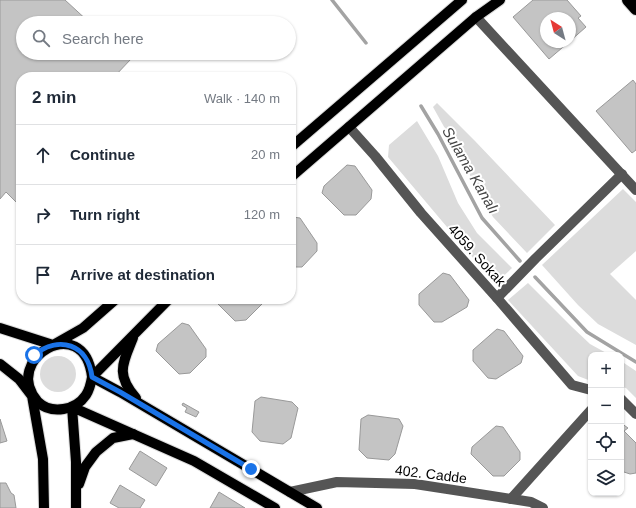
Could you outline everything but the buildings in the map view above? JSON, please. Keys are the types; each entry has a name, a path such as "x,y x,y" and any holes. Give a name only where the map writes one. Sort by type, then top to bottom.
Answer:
{"highway":[{"path":"628,0 636,9"}],"main road":[{"path":"296,143 462,0"},
{"path":"296,173 476,17 500,0"},
{"path":"44,508 43,459 32,396 27,386 26,375 28,365 34,355 43,348 53,345 83,328 110,304"},
{"path":"92,377 164,304"},
{"path":"0,328 53,345 67,345 80,352 86,359 91,368 92,377 86,395 80,402 72,407 61,410 40,404 19,379 0,364"},
{"path":"135,334 123,364 123,376 127,388 142,405"},
{"path":"92,377 317,508"},
{"path":"72,407 194,461 275,508"},
{"path":"72,407 76,462 76,508"},
{"path":"76,492 85,467 96,452 112,438 133,434"}],"street":[{"path":"476,17 636,190"},
{"name":"4059. Sokak","path":"348,127 375,156 421,213 572,385 588,389"},
{"path":"497,298 622,174"},
{"path":"624,402 636,414"},
{"path":"511,499 588,413"},
{"name":"402. Cadde","path":"290,492 337,482 415,484 531,502 543,508"}],"shaded area":[{"path":"437,103 555,225 527,253 493,217 478,194 467,168 433,107"},
{"path":"417,121 438,156 458,203 477,233 512,268 495,284 388,157 389,145"},
{"path":"623,189 636,202 636,251 610,274 636,300 636,345 598,324 578,305 542,265"},
{"path":"528,283 590,344 605,352 588,352 588,380 578,376 508,300"},
{"path":"62,356 71,361 75,367 75,381 71,387 62,392 54,392 45,387 41,381 40,370 45,361 51,357"},
{"path":"624,363 636,371 636,398 624,388"}],"waterway":[{"name":"Sulama Kanalı","path":"332,0 366,43"},
{"name":"Sulama Kanalı","path":"421,106 438,134 482,218 520,261"},
{"name":"Sulama Kanalı","path":"535,277 587,332 636,362"}],"route":[{"path":"34,355 43,348 53,345 62,344 72,347 80,352 86,359 91,368 92,377 251,469"}]}
